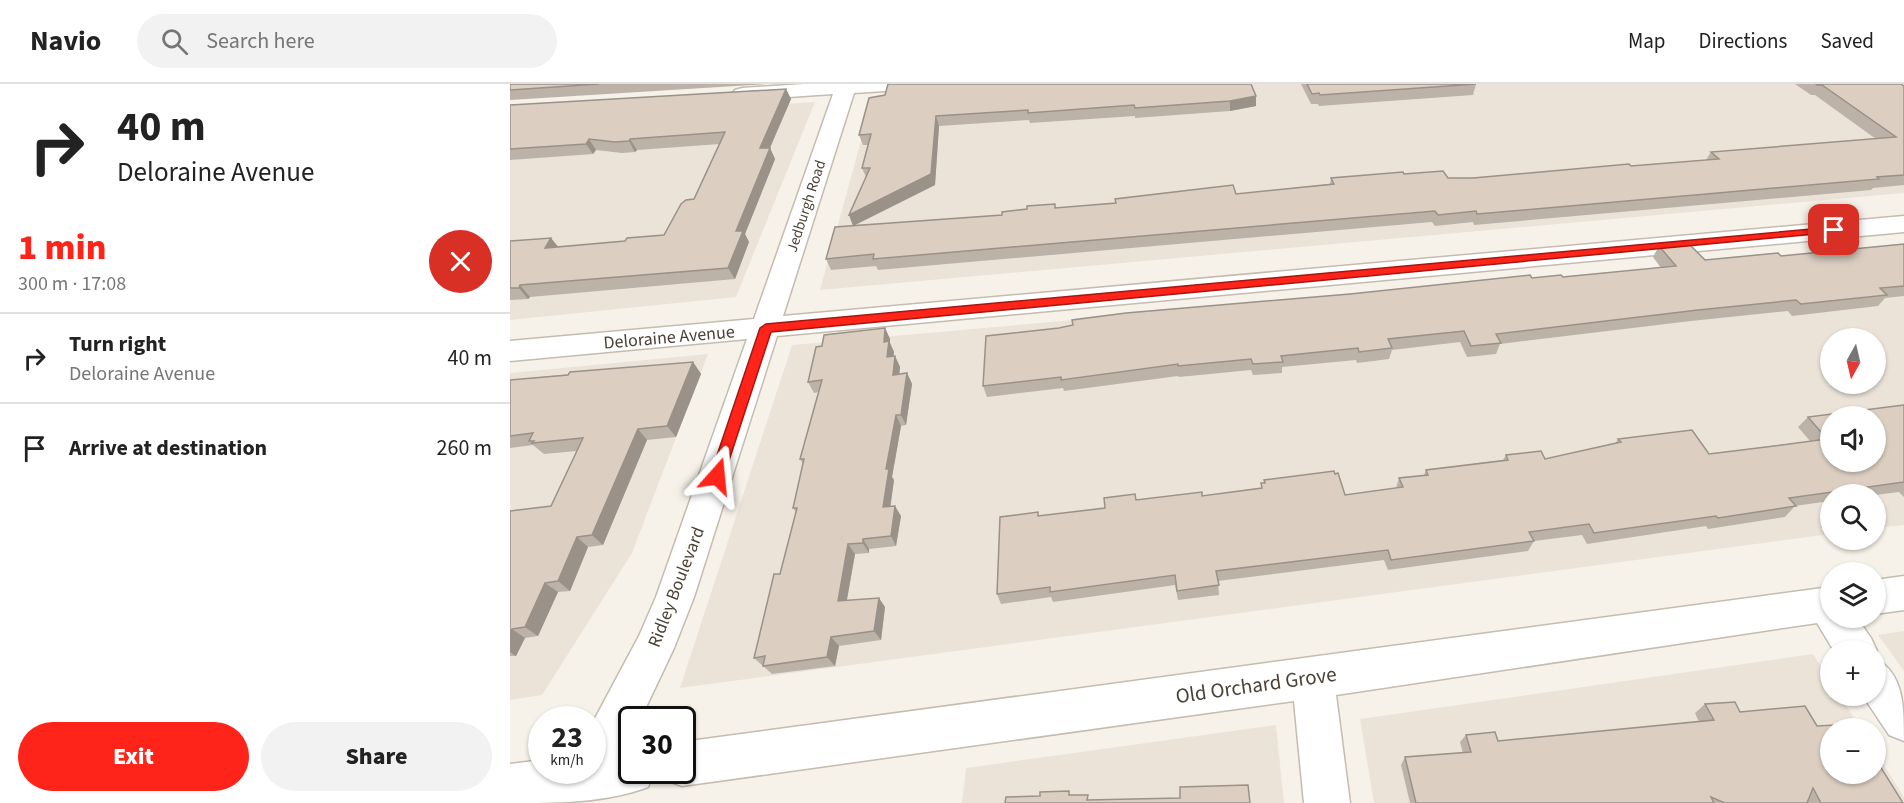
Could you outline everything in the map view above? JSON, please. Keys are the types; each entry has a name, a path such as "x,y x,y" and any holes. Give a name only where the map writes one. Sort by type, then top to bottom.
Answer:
{"street":[{"path":"719,95 900,84"},
{"name":"Jedburgh Road","path":"766,328 846,86"},
{"name":"Deloraine Avenue","path":"510,351 1904,224"},
{"name":"Ridley Boulevard","path":"606,756 675,597 766,328"},
{"path":"1886,595 1904,593"},
{"name":"Old Orchard Grove","path":"696,762 1820,610"},
{"path":"1313,678 1327,803"},
{"path":"1886,694 1904,720"},
{"path":"510,787 539,784"}],"shaded area":[{"path":"1064,84 1860,84 1904,114 1904,193 820,290 873,97"},
{"path":"815,102 736,297 510,320 510,121"},
{"path":"1904,246 1904,525 1886,527 1886,484 1820,484 1820,535 680,688 792,345"},
{"path":"708,354 632,553 542,695 510,700 510,373"},
{"path":"1904,631 1904,671 1886,646 1886,640 1882,640 1878,635"},
{"path":"1813,654 1820,665 1820,706 1846,706 1854,718 1820,718 1820,784 1886,784 1886,768 1904,797 1904,803 1374,803 1360,719"},
{"path":"1276,725 1284,803 962,803 966,768"}],"building":[{"path":"510,84 599,84 510,90"},
{"path":"888,84 1251,84 1256,96 1230,101 1135,108 1134,105 1028,113 1028,110 936,116 931,174 849,215 870,168 862,168 871,134 859,135 869,98 885,95"},
{"path":"1307,84 1476,84 1320,95 1319,93 1312,94"},
{"path":"1816,84 1901,84 1904,86 1904,175 1477,214 1476,211 1438,215 1435,211 873,259 874,254 826,259 835,227 1002,215 1002,212 1027,209 1027,206 1055,204 1055,208 1116,203 1115,199 1233,185 1236,194 1334,184 1331,178 1403,172 1404,174 1443,171 1448,178 1473,178 1629,164 1631,166 1719,159 1711,152 1896,137 1822,85"},
{"path":"786,89 760,148 770,148 736,231 743,231 728,268 520,285 519,288 510,288 510,241 551,238 545,248 664,235 681,204 686,200 694,199 725,132 615,142 589,139 586,144 510,149 510,105"},
{"path":"1689,244 1705,260 1778,253 1781,256 1904,244 1904,286 1880,288 1887,295 1801,304 1796,300 1496,334 1501,343 1471,346 1464,331 1388,339 1392,348 1359,352 1358,348 1281,356 1283,362 1253,364 1251,359 1178,366 1178,364 1061,380 1061,377 983,386 986,336 1059,328 1073,325 1072,320 1126,313 1350,294 1530,275 1532,278 1561,275 1563,277 1676,266 1659,246"},
{"path":"885,328 884,342 889,341 887,357 895,356 893,375 907,373 901,415 896,415 886,469 889,469 883,507 895,506 891,536 863,539 863,543 848,544 838,601 879,598 874,631 831,637 827,657 763,666 765,656 754,658 774,574 780,574 797,508 793,508 804,459 800,459 822,380 808,382 816,347 822,346 824,335"},
{"path":"693,362 667,426 638,429 592,535 577,537 558,581 545,583 525,627 512,629 510,632 510,511 551,506 583,438 532,443 534,441 529,441 533,433 510,436 510,380 568,375 570,372"},
{"path":"1904,405 1904,482 1886,485 1820,484 1820,494 1789,498 1796,506 1594,533 1589,524 1529,532 1534,541 1391,560 1388,550 1216,571 1219,585 1177,591 1175,575 1050,592 1050,587 997,594 1000,517 1038,512 1038,516 1105,508 1104,498 1135,494 1136,500 1202,492 1202,496 1262,488 1261,483 1265,483 1264,480 1334,471 1335,474 1338,473 1345,495 1403,487 1399,478 1428,475 1426,470 1508,460 1506,455 1541,451 1545,459 1621,442 1618,439 1692,430 1709,454 1820,440 1820,472 1886,472 1886,407"},
{"path":"1820,416 1820,431 1808,417"},
{"path":"1735,702 1740,712 1805,706 1817,726 1820,726 1820,784 1886,784 1886,776 1903,803 1821,803 1813,788 1807,803 1725,803 1711,797 1714,803 1416,803 1405,757 1471,752 1466,735 1495,732 1498,741 1714,720 1705,704"},
{"path":"1248,785 1250,803 1005,803 1006,797 1040,796 1040,792 1069,791 1069,795 1088,795 1087,800 1180,798 1180,787"}],"route":[{"path":"717,476 766,328 1834,230"}]}
